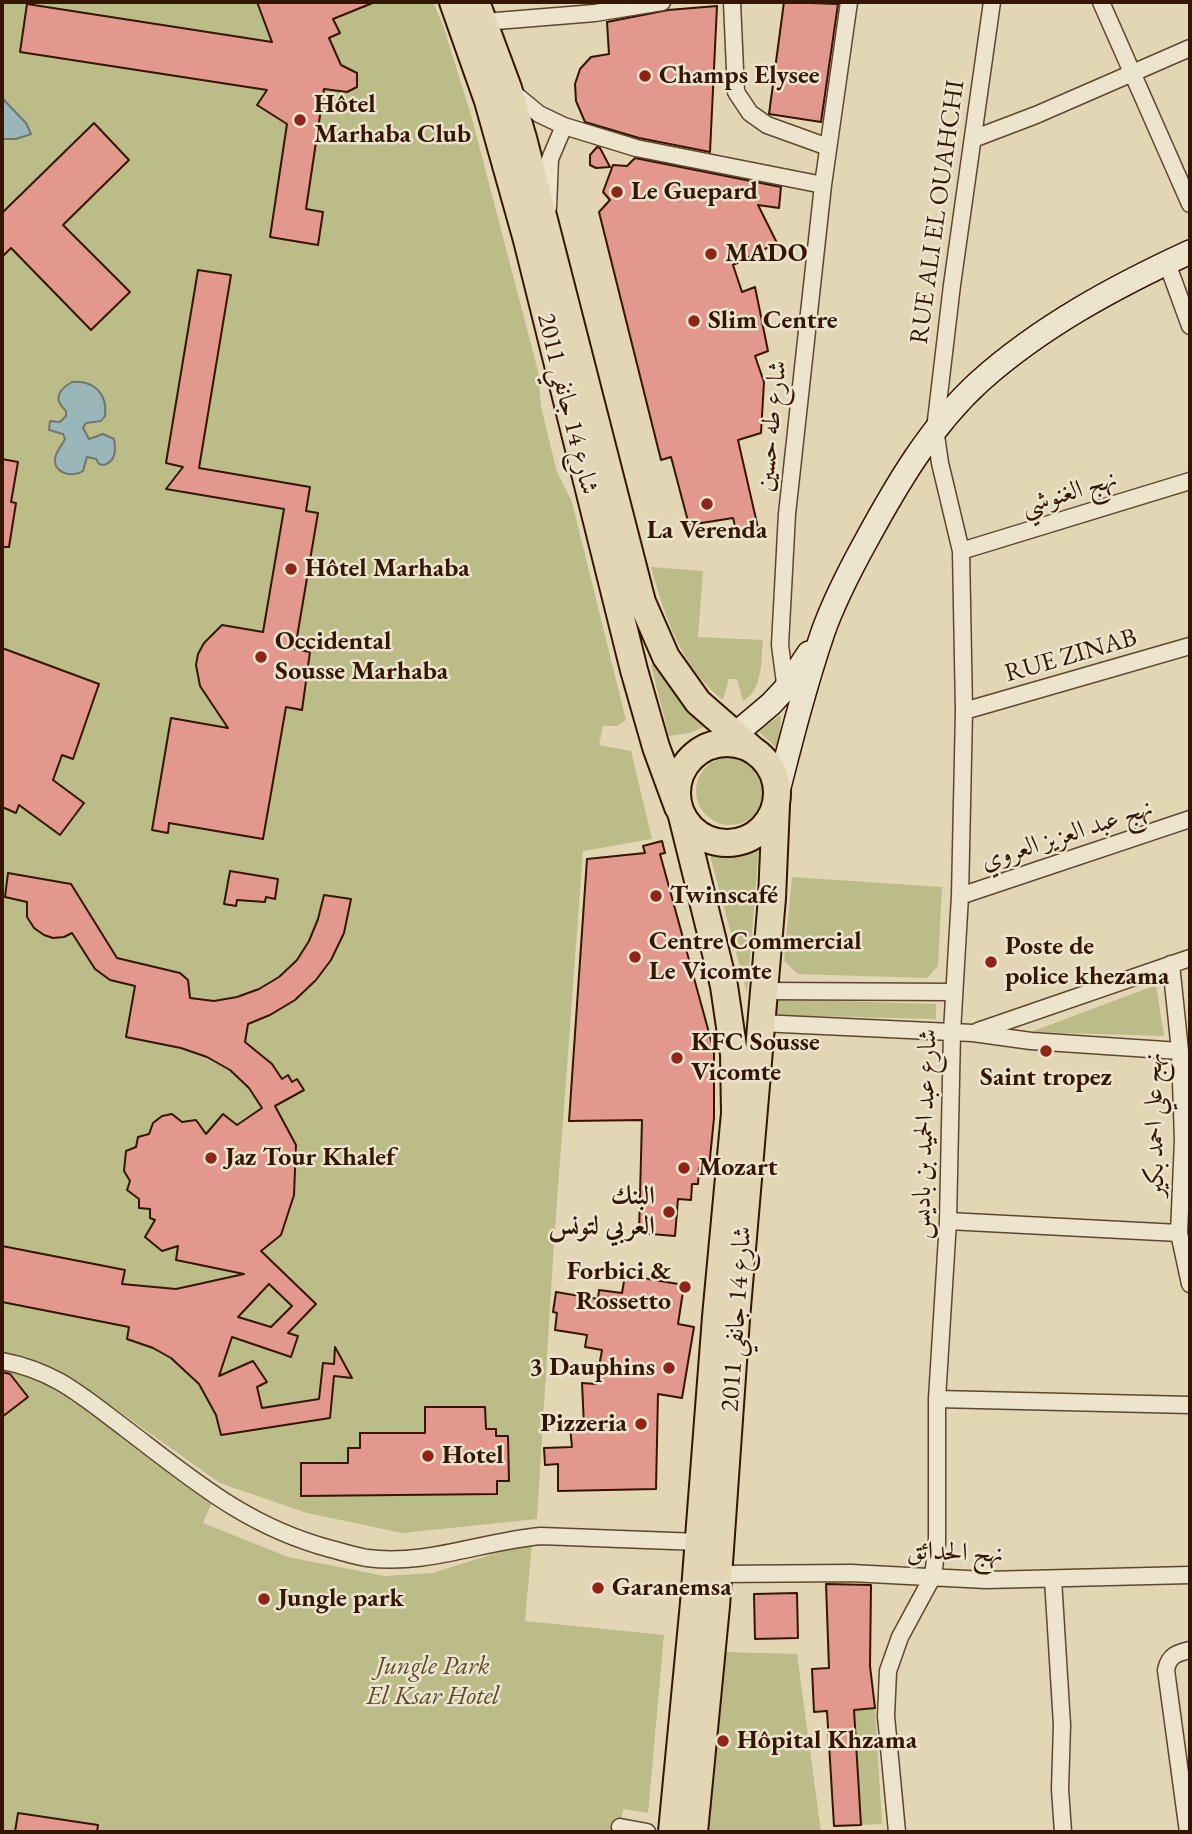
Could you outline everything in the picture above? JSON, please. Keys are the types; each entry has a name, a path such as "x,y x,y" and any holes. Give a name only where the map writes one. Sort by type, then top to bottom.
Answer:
{"main road":[{"name":"شارع 14 جانفي 2011","path":"453,2 464,26 527,240 634,670 656,747 680,811 724,986 734,1054 735,1113 672,1832"},
{"name":"شارع 14 جانفي 2011","path":"480,12 508,88 642,602 667,657 681,680 698,702 738,743"},
{"path":"776,800 771,769 764,758 738,743 701,749 688,760 680,774 676,790 680,811 693,830 707,839 724,843 741,841 757,833 769,821 776,800 798,713 824,630 849,574 880,516 935,429 979,382 1046,331 1087,304 1190,252"},
{"path":"738,743 785,689 824,630"},
{"name":"شارع 14 جانفي 2011","path":"694,1832 718,1574 772,898 776,800"}],"street":[{"path":"480,12 595,13 662,2"},
{"path":"732,2 736,92 750,113 767,125 828,147"},
{"name":"شارع طه حسين","path":"785,689 780,657 780,624 787,514 823,185 849,2"},
{"name":"RUE ALI EL OUAHCHI","path":"935,429 951,285 992,2"},
{"path":"1101,2 1190,204"},
{"path":"973,139 1190,48"},
{"path":"508,88 539,114 564,126 636,148 823,185"},
{"path":"548,236 550,159 564,126"},
{"path":"1167,263 1190,326"},
{"name":"شارع عبد الحميد بن باديس","path":"897,1832 886,1716 888,1671 900,1637 933,1576 937,1545 937,1399 948,1221 952,1032 960,896 964,711 961,551 940,463 935,429"},
{"name":"نهج الغنوشي","path":"961,551 1190,481"},
{"name":"RUE ZINAB","path":"964,711 1190,646"},
{"path":"785,689 798,713"},
{"name":"نهج عبد العزيز العروي","path":"960,896 1190,819"},
{"path":"973,1032 1190,958"},
{"name":"نهج علي احمد بكير","path":"1171,964 1180,1051 1184,1140 1179,1233 1190,1284"},
{"path":"763,990 954,992"},
{"path":"760,1023 973,1032 1031,1041 1180,1051"},
{"path":"948,1221 1179,1233"},
{"path":"2,1361 27,1366 59,1379 224,1503 267,1527 305,1542 366,1558 397,1560 541,1536 699,1542"},
{"path":"937,1399 1190,1405"},
{"name":"نهج الحدائق","path":"718,1574 851,1573 986,1580 1190,1575"},
{"path":"1053,1579 1062,1725 1059,1789 1063,1832"},
{"path":"1188,1832 1166,1670 1167,1663 1175,1654 1190,1650"},
{"path":"620,1827 647,1832"}],"green space":[{"path":"2,2 433,2 443,25 471,115 538,371 541,407 557,472 572,502 626,720 617,726 603,726 599,745 631,751 652,839 583,851 537,1519 402,1533 307,1513 220,1483 76,1381 29,1359 2,1354"},
{"path":"651,567 703,571 698,637 763,640 758,682 750,696 743,701 737,679 729,679 723,700 696,673 676,640"},
{"path":"655,664 683,705 704,727 669,736 651,665"},
{"path":"781,715 779,750 758,731"},
{"path":"730,757 743,760 754,767 761,778 764,791 761,804 754,815 743,822 730,825 717,822 706,815 699,804 696,791 699,778 706,767 717,760"},
{"path":"759,846 747,993 708,848 734,851"},
{"path":"792,877 942,887 938,966 927,978 798,974 784,961"},
{"path":"1156,985 1164,1036 1031,1032"},
{"path":"775,999 936,1004 936,1019 774,1015"},
{"name":"Jungle Park El Ksar Hotel","path":"2,1368 25,1373 69,1397 214,1498 203,1523 288,1557 385,1576 432,1573 532,1542 525,1621 664,1635 648,1813 623,1809 619,1832 2,1832"},
{"path":"725,1652 797,1654 821,1832 703,1832"},
{"path":"875,1708 882,1824 861,1825 855,1730 842,1710"}],"water":[{"path":"2,98 26,123 31,134 16,139 2,139"},
{"path":"72,382 92,386 98,390 104,401 105,416 101,421 86,423 83,428 89,439 103,434 114,439 115,447 113,458 108,463 99,464 96,459 87,457 83,471 68,474 59,470 55,461 65,439 63,434 49,430 50,421 60,422 66,416 66,411 58,399 63,388"}],"building":[{"name":"Hôtel Marhaba Club","path":"257,2 375,2 333,19 340,33 329,38 341,65 357,73 357,87 347,92 324,89 306,209 323,212 318,245 270,237 287,124 257,105 267,90 20,52 27,4 272,42"},
{"path":"784,2 838,4 821,122 769,114"},
{"name":"Champs Elysee","path":"717,6 710,152 639,138 585,122 576,101 575,84 580,69 591,57 609,54 607,22 668,10"},
{"path":"94,123 129,160 63,225 130,292 91,330 11,248 2,257 2,213"},
{"path":"597,147 610,167 596,168 590,165 590,155"},
{"name":"Slim Centre","path":"635,158 781,187 779,208 758,205 777,243 733,265 742,292 755,287 768,351 755,356 764,382 761,433 738,440 758,528 737,534 733,518 689,525 671,457 661,460 599,212 610,200 603,192 613,165 627,166"},
{"name":"Hôtel Marhaba","path":"198,270 231,275 199,468 310,487 306,511 318,513 295,649 310,652 302,710 286,707 263,839 169,823 168,833 152,830 171,718 228,728 200,686 196,665 198,654 204,643 222,625 263,632 284,509 166,489 183,467 166,463"},
{"path":"2,459 18,462 11,502 16,503 9,547 2,547"},
{"path":"2,648 99,684 73,759 62,755 53,780 84,803 60,835 19,805 16,813 2,807"},
{"name":"Centre Commercial Le Vicomte","path":"662,841 665,853 660,854 714,1051 714,1118 709,1168 699,1168 698,1184 692,1184 691,1200 678,1199 675,1236 639,1233 642,1120 569,1121 587,859 645,853 643,846"},
{"path":"230,871 278,879 275,899 266,897 265,902 237,900 236,906 224,904"},
{"name":"Jaz Tour Khalef","path":"8,873 71,884 117,958 180,973 188,980 190,998 214,1001 259,989 279,977 297,960 309,941 324,895 351,899 344,933 331,960 316,980 295,1000 248,1024 245,1042 272,1064 282,1079 288,1075 292,1082 297,1079 304,1090 275,1106 296,1145 294,1195 281,1235 261,1251 316,1304 288,1333 298,1336 291,1357 232,1337 219,1376 253,1361 267,1382 257,1387 262,1408 319,1399 323,1363 334,1364 335,1347 352,1378 334,1376 330,1418 221,1435 216,1415 199,1384 171,1358 127,1339 129,1327 2,1302 2,1246 125,1270 122,1284 176,1289 244,1274 176,1260 178,1246 162,1251 145,1237 155,1220 150,1218 150,1209 139,1208 139,1199 127,1190 130,1181 124,1171 126,1151 136,1147 138,1137 149,1134 153,1123 162,1116 172,1114 182,1122 196,1120 206,1134 223,1114 237,1125 262,1108 249,1088 230,1070 207,1057 181,1048 126,1037 135,986 110,980 95,969 72,933 53,938 44,935 34,928 27,917 27,902 5,897","holes":["269,1284 292,1306 271,1327 238,1317"]},
{"path":"625,1275 684,1285 678,1324 694,1327 682,1398 658,1394 656,1489 558,1491 558,1464 545,1465 544,1448 572,1447 570,1427 584,1426 582,1383 596,1384 602,1350 585,1347 587,1335 555,1330 557,1313 553,1312 556,1292 598,1299 599,1290 622,1293"},
{"path":"2,1372 10,1374 28,1397 2,1417"},
{"name":"Hotel","path":"425,1407 485,1407 486,1429 496,1429 496,1436 508,1436 509,1481 497,1481 497,1494 301,1496 301,1463 348,1463 348,1448 360,1448 360,1433 425,1433"},
{"path":"826,1584 871,1585 870,1666 875,1708 854,1710 861,1825 834,1826 827,1711 814,1712 812,1669 829,1668"},
{"path":"797,1593 798,1638 755,1639 754,1594"},
{"path":"18,1813 98,1825 97,1832 15,1832"}],"place":[{"name":"Champs Elysee","path":"645,76"},
{"name":"Hôtel Marhaba Club","path":"300,120"},
{"name":"Le Guepard","path":"617,192"},
{"name":"MADO","path":"711,254"},
{"name":"Slim Centre","path":"694,321"},
{"name":"La Verenda","path":"707,504"},
{"name":"Hôtel Marhaba","path":"291,569"},
{"name":"Occidental Sousse Marhaba","path":"261,657"},
{"name":"Twinscafé","path":"656,896"},
{"name":"Centre Commercial Le Vicomte","path":"635,957"},
{"name":"Poste de police khezama","path":"991,962"},
{"name":"Saint tropez","path":"1046,1051"},
{"name":"KFC Sousse Vicomte","path":"677,1058"},
{"name":"Jaz Tour Khalef","path":"211,1158"},
{"name":"Mozart","path":"684,1168"},
{"name":"البنك العربي لتونس","path":"669,1212"},
{"name":"Forbici & Rossetto","path":"685,1287"},
{"name":"3 Dauphins","path":"669,1368"},
{"name":"Pizzeria","path":"641,1424"},
{"name":"Hotel","path":"428,1456"},
{"name":"Garanemsa","path":"598,1588"},
{"name":"Jungle park","path":"264,1599"},
{"name":"Hôpital Khzama","path":"723,1741"}]}
